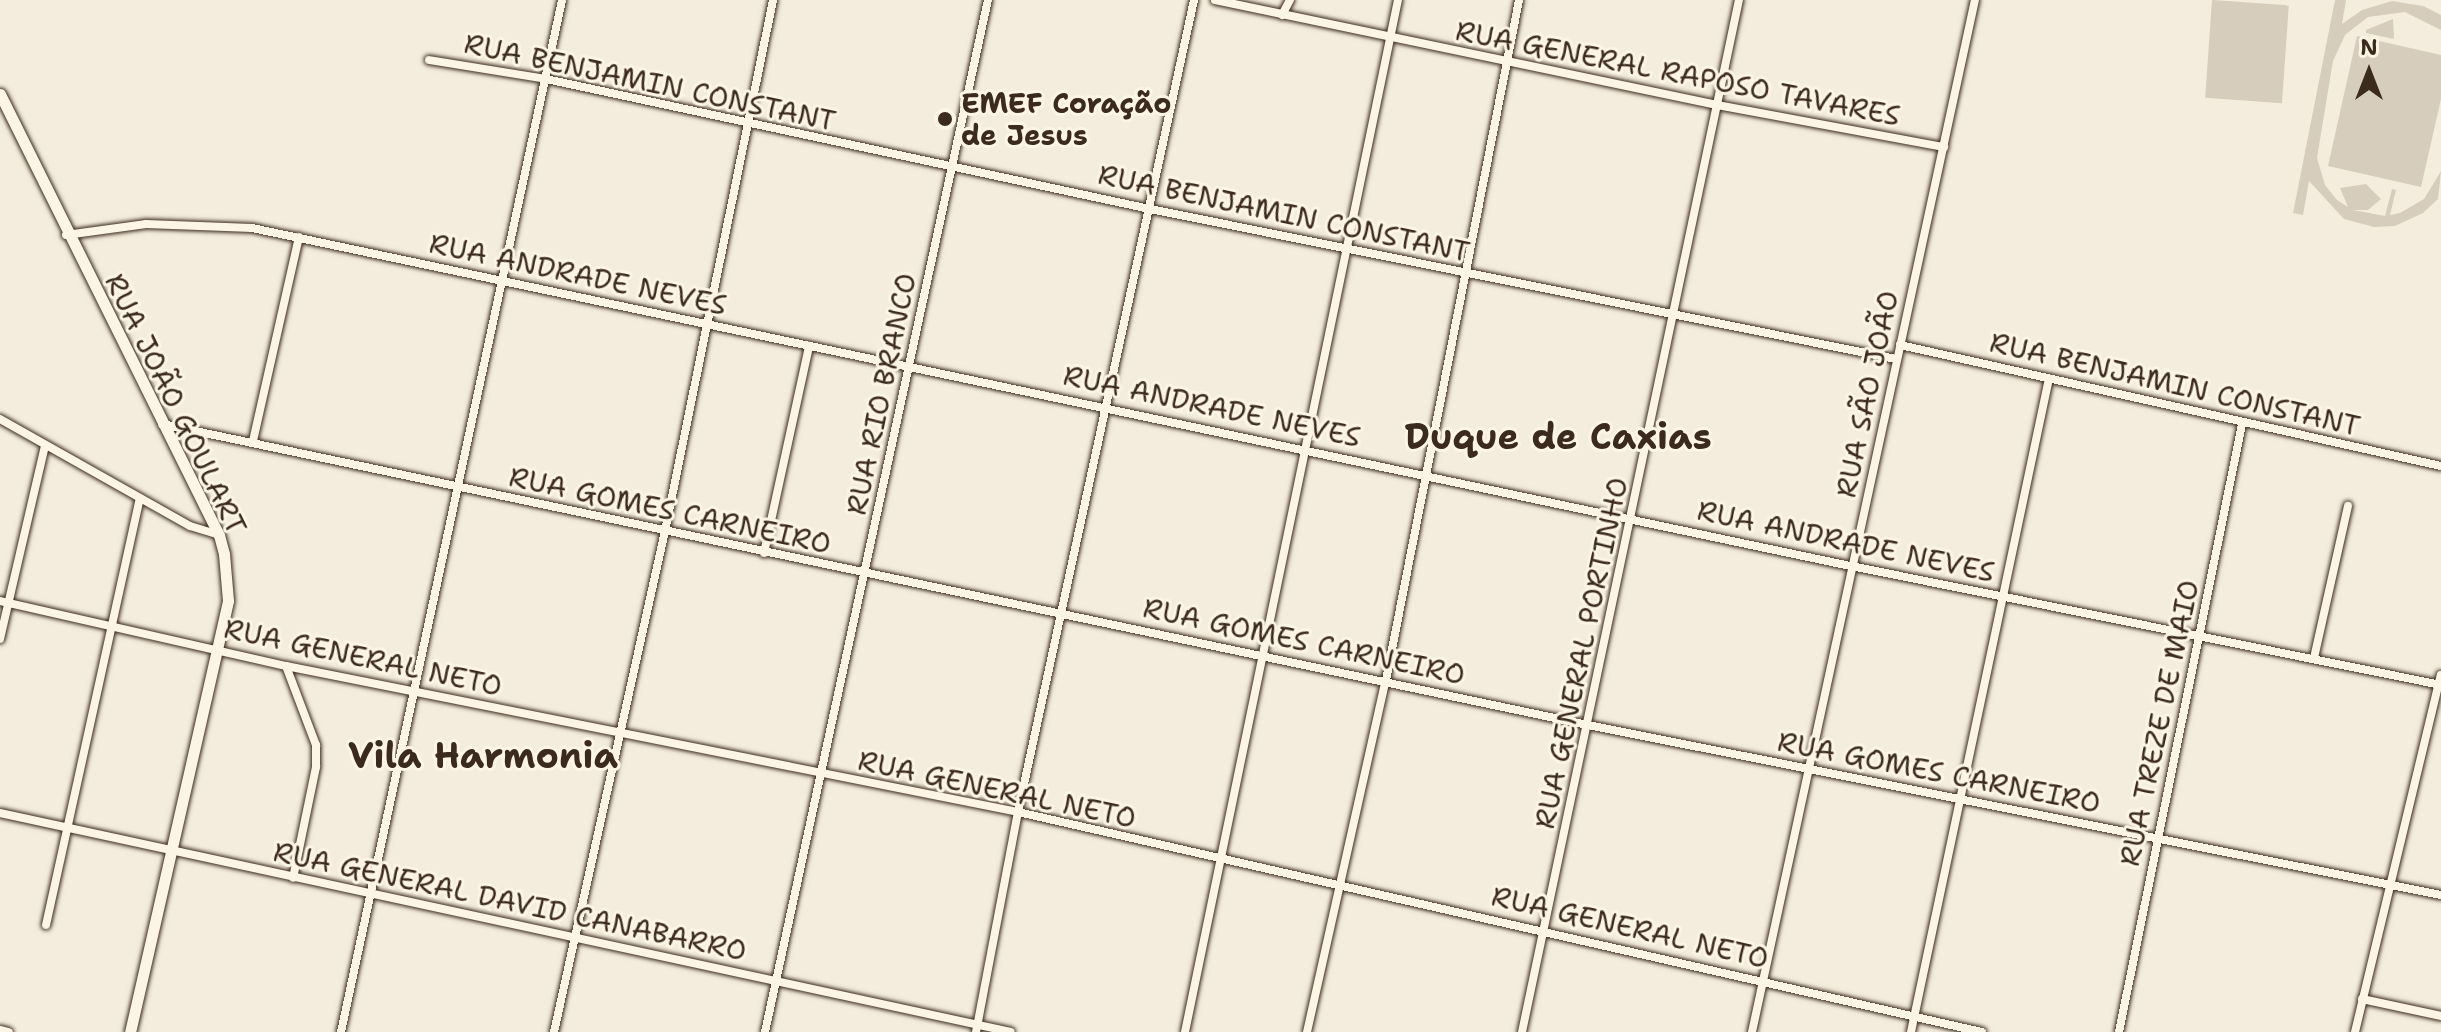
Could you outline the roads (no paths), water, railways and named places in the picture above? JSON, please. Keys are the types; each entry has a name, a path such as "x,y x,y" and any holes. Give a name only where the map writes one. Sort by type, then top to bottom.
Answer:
{"street":[{"path":"341,1032 461,487 562,0"},
{"path":"554,1032 665,531 773,0"},
{"name":"RUA RIO BRANCO","path":"765,1032 988,0"},
{"path":"977,1028 1018,812 1110,407 1194,0"},
{"name":"RUA GENERAL RAPOSO TAVARES","path":"1215,0 1717,105 1944,147"},
{"path":"1282,15 1290,0"},
{"path":"1185,1032 1398,0"},
{"path":"1307,1032 1386,680 1519,0"},
{"name":"RUA GENERAL PORTINHO","path":"1522,1032 1739,0"},
{"name":"RUA SÃO JOÃO","path":"1752,1032 1975,0"},
{"name":"RUA BENJAMIN CONSTANT","path":"429,60 546,79 747,125 1150,209 1896,359"},
{"name":"RUA JOÃO GOULART","path":"0,94 65,235 219,535 228,601 130,1032"},
{"name":"RUA ANDRADE NEVES","path":"65,235 146,224 208,223 299,237 809,346 1425,472 2000,597 2440,681"},
{"path":"253,441 299,237"},
{"name":"RUA BENJAMIN CONSTANT","path":"1900,345 2242,424 2441,466"},
{"path":"764,553 809,346"},
{"path":"1911,1032 2000,597 2049,378"},
{"path":"0,419 140,499 219,535"},
{"name":"RUA GOMES CARNEIRO","path":"160,424 253,441 764,553 1262,654 1588,725 2441,895"},
{"name":"RUA TREZE DE MAIO","path":"2119,1032 2242,424"},
{"path":"0,639 4,602 45,445"},
{"path":"46,925 140,499"},
{"path":"2314,658 2348,506"},
{"name":"RUA GENERAL NETO","path":"4,602 286,666 1018,812 1220,860 1545,929 1982,1032"},
{"path":"286,666 316,745 316,767 293,878"},
{"path":"2355,1032 2440,681"},
{"name":"RUA GENERAL DAVID CANABARRO","path":"0,813 371,895 575,936 977,1028 1011,1032"},
{"path":"2362,999 2441,1016"},
{"path":"0,1030 9,1032"}],"place":[{"name":"EMEF Coração de Jesus","path":"945,119"}],"district":[{"name":"Duque de Caxias","path":"1558,437"},
{"name":"Vila Harmonia","path":"483,756"}]}
